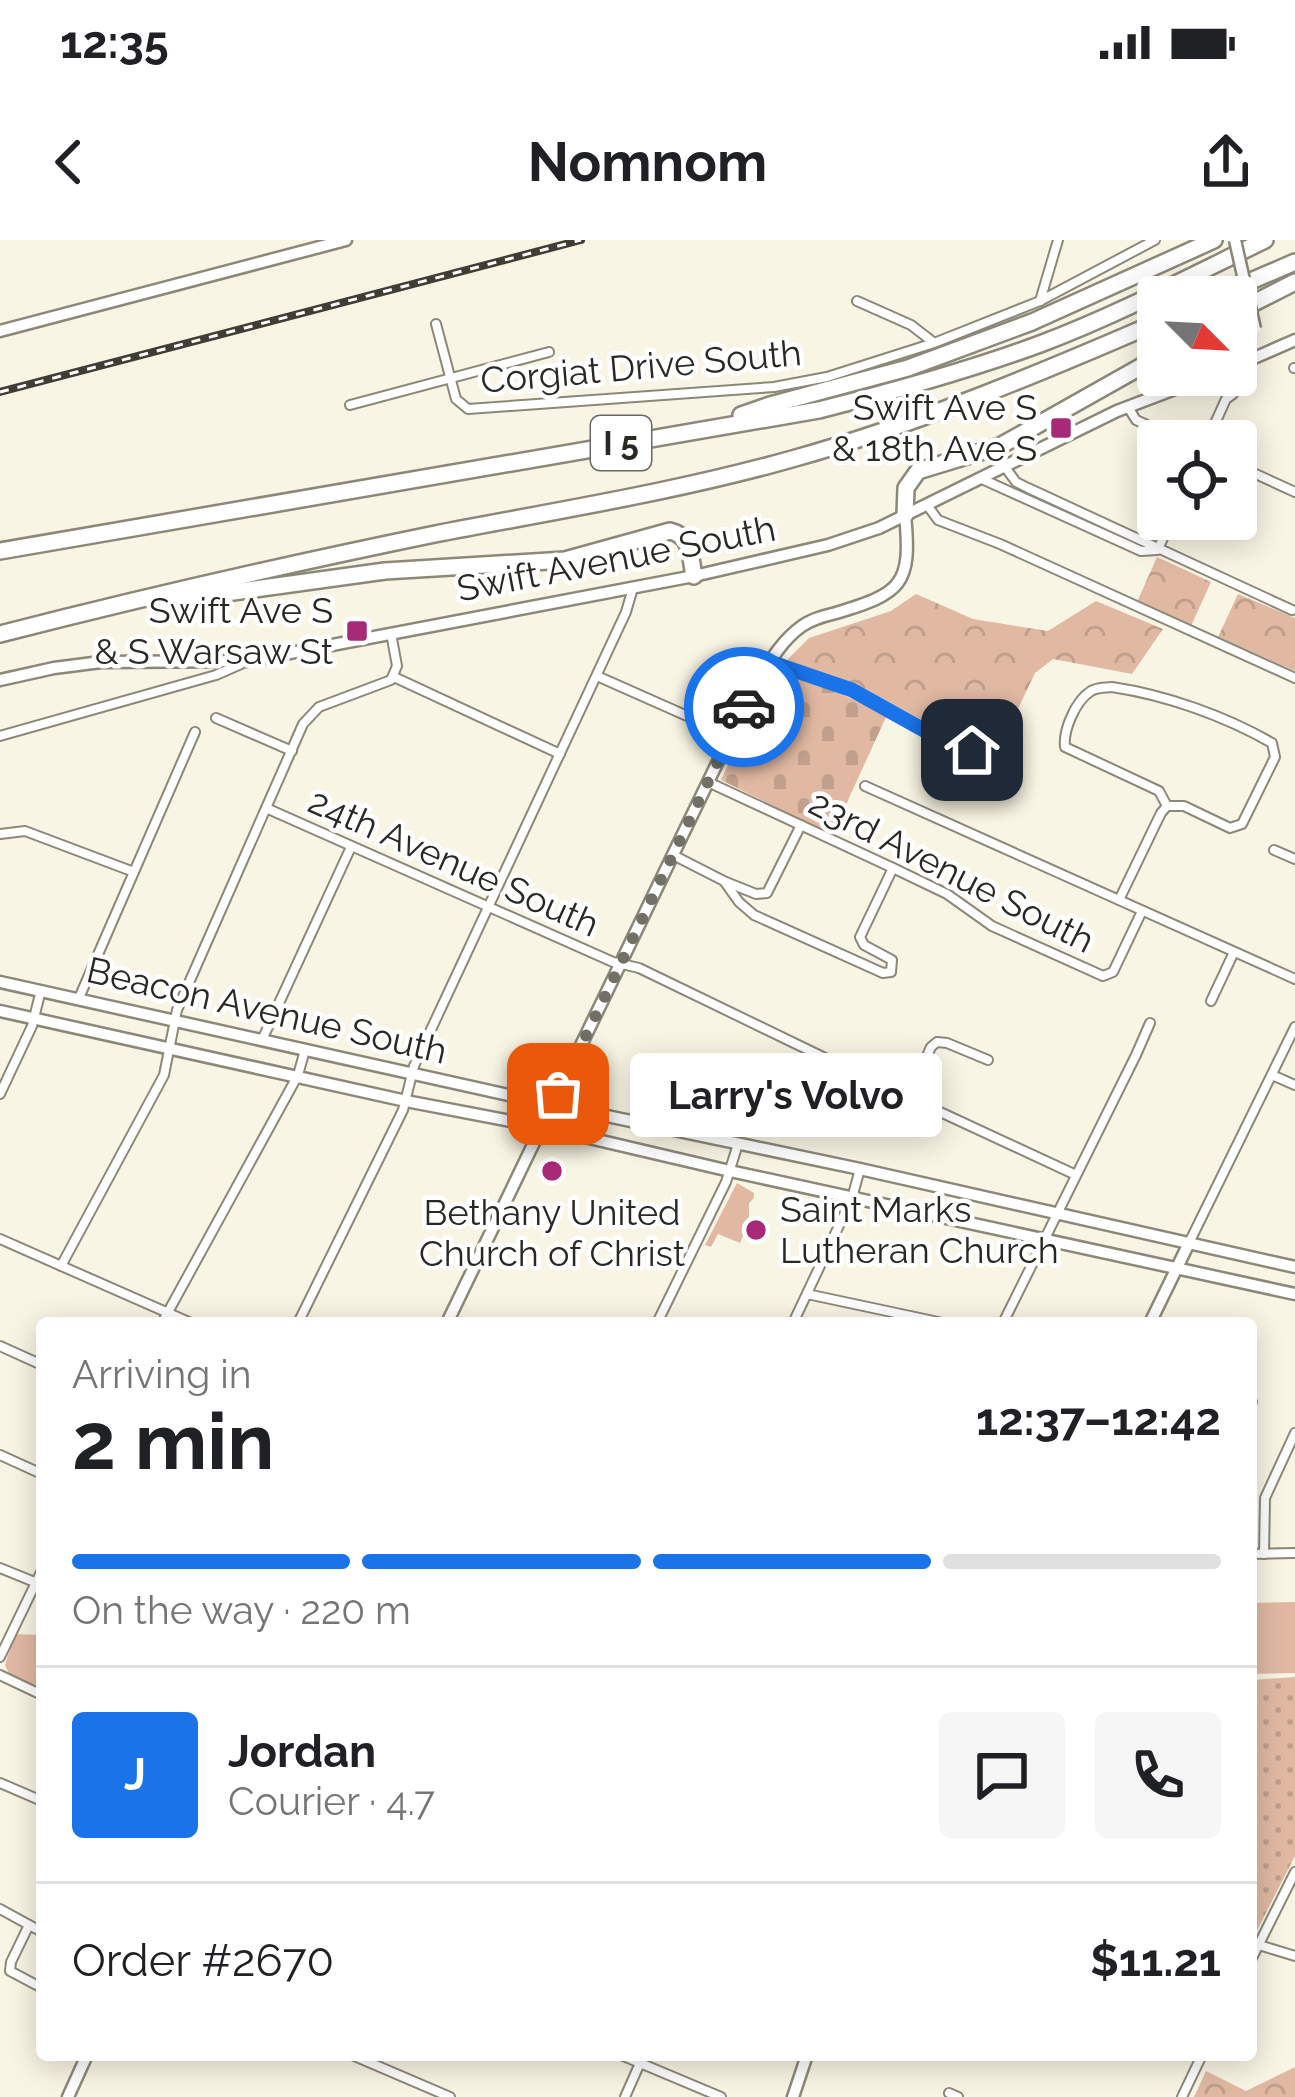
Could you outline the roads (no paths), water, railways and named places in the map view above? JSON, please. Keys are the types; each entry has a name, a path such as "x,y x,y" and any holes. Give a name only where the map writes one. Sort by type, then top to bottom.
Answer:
{"highway":[{"path":"705,428 770,404 892,373 991,337 1067,308 1214,240"},
{"name":"I 5","path":"0,551 819,410 984,364 1117,313 1265,240"},
{"path":"1257,278 1295,262"},
{"path":"1257,301 1295,282"},
{"name":"I 5","path":"0,634 401,541 789,460 1013,384 1137,331"},
{"path":"905,515 906,488 918,471 1000,446 1137,369"},
{"path":"101,608 385,571 565,560 670,531 687,542 694,576"}],"main road":[{"path":"0,332 346,240"},
{"path":"1235,240 1263,355"},
{"path":"1257,357 1295,340"},
{"name":"Swift Avenue South","path":"0,680 101,662 248,661 694,576 828,545 879,528 1156,396"},
{"path":"450,1317 730,734 770,662 789,636 807,623 872,602 893,589 908,564 905,515"},
{"name":"Beacon Avenue South","path":"0,982 1295,1266"},
{"name":"Beacon Avenue South","path":"0,1011 1295,1294"},
{"path":"1153,1317 1189,1243"},
{"path":"68,2097 84,2061"},
{"path":"793,2097 805,2061"}],"street":[{"path":"1040,302 1058,240"},
{"name":"Corgiat Drive South","path":"451,379 456,399 474,410 794,385 934,343 1040,302 1155,240"},
{"path":"856,301 911,326 934,343"},
{"path":"436,324 451,379"},
{"path":"350,405 549,352"},
{"path":"1129,406 1137,420"},
{"path":"1005,467 1021,485 1292,610"},
{"path":"1257,475 1295,492"},
{"path":"982,479 1141,551 1159,549"},
{"path":"927,505 938,520 1295,678"},
{"path":"1159,549 1163,540"},
{"path":"301,1317 406,1101 411,1073 630,604 633,586"},
{"path":"62,1266 164,1075 174,1019 308,717 319,706 394,677 397,667 391,634"},
{"path":"0,736 216,675 248,661"},
{"path":"770,662 852,690 956,748 984,755"},
{"path":"597,676 730,734"},
{"path":"394,677 560,754"},
{"path":"1102,688 1136,692 1189,707 1270,741 1275,748 1275,758 1239,826 1229,827 1179,804 1167,806 1159,791 1063,744 1088,693 1102,688"},
{"name":"24th Avenue South","path":"216,718 292,751"},
{"path":"79,998 195,732"},
{"name":"23rd Avenue South","path":"708,782 947,894 992,926 1107,976 1142,911"},
{"path":"866,786 1295,979"},
{"path":"1118,901 1167,806"},
{"name":"24th Avenue South","path":"266,808 640,968 1076,1175"},
{"path":"673,855 756,894 767,893 801,825"},
{"path":"0,834 25,831 134,872"},
{"path":"262,1040 351,847"},
{"path":"1274,850 1295,859"},
{"path":"724,881 754,915 884,973 891,971 892,960 861,941 861,934 893,868"},
{"path":"1210,1001 1234,952"},
{"path":"0,1094 41,991"},
{"path":"1006,1317 1150,1023"},
{"path":"1189,1243 1295,1028"},
{"path":"909,1096 937,1042 988,1060"},
{"path":"165,1317 298,1075 305,1050"},
{"path":"1272,1075 1295,1085"},
{"path":"660,1317 730,1171 738,1142"},
{"path":"796,1317 852,1198 860,1168"},
{"path":"0,1239 178,1317"},
{"path":"807,1294 915,1317"},
{"path":"0,1346 36,1362"},
{"path":"1264,1554 1265,1498 1295,1433"},
{"path":"0,1455 36,1471"},
{"path":"1257,1554 1295,1553"},
{"path":"0,1568 36,1583"},
{"path":"36,1590 0,1656 2,1676 36,1692"},
{"path":"0,1783 36,1798"},
{"path":"1257,1949 1295,1872"},
{"path":"0,1909 36,1929"},
{"path":"29,1925 10,1971 36,1985"},
{"path":"1259,1945 1295,1956"},
{"path":"369,2061 450,2097"},
{"path":"636,2061 721,2097"},
{"path":"1182,2097 1199,2061"},
{"path":"625,2097 640,2063"}],"railway":[{"path":"0,392 581,240"}],"place":[{"name":"Swift Ave S & 18th Ave S","path":"1061,428"},
{"name":"Swift Ave S & S Warsaw St","path":"357,631"},
{"name":"Larry's Volvo","path":"558,1094"},
{"name":"Bethany United Church of Christ","path":"552,1171"},
{"name":"Saint Marks Lutheran Church","path":"756,1230"}]}
